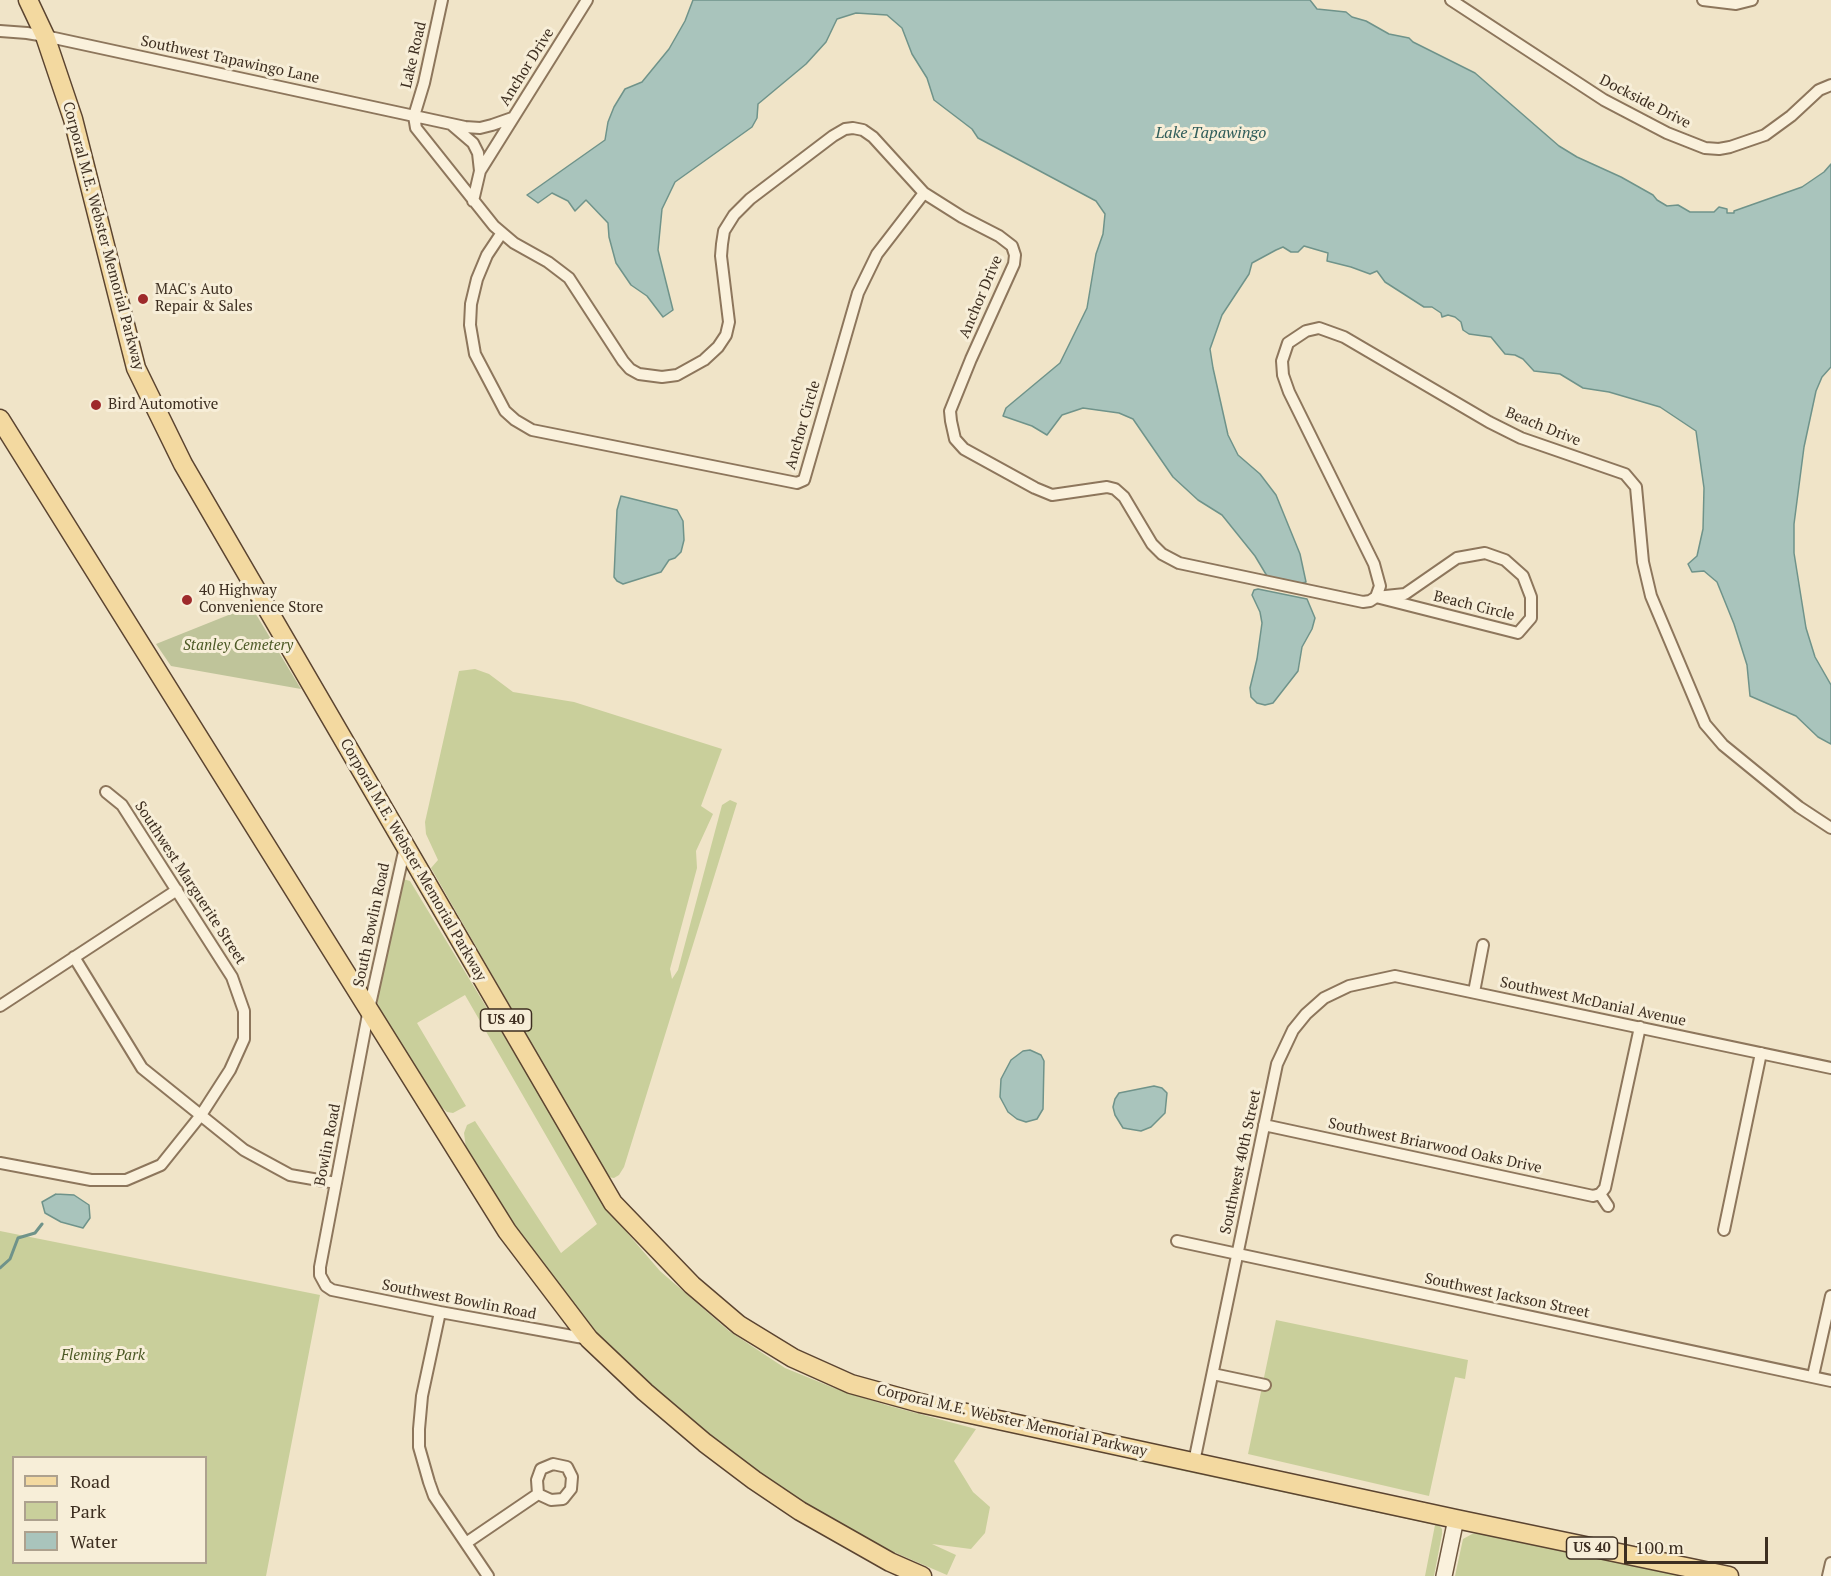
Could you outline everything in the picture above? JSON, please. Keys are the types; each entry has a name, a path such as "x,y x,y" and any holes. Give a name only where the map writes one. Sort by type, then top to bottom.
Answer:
{"main road":[{"name":"Corporal M.E. Webster Memorial Parkway","path":"28,0 45,36 73,119 136,368 183,464 614,1203 692,1285 739,1325 793,1358 851,1384 920,1403 1456,1520 1729,1576"},
{"path":"0,419 507,1231 589,1340 705,1443 754,1480 800,1511 890,1562 922,1576"},
{"path":"1444,1576 1456,1520"}],"street":[{"name":"Lake Road","path":"414,116 424,83 442,0"},
{"name":"Anchor Drive","path":"587,0 480,171 473,201 501,234 548,262 569,278 630,369 639,374 662,377 677,375 704,360 718,347 726,335 729,322 721,256 724,231 734,215 750,199 833,136 845,129 863,130 873,137 924,193 962,217 999,236 1012,246 1015,255 1014,264 950,411 955,439 964,449 1052,495 1107,487 1115,489 1124,497 1152,544 1162,554 1179,563 1363,602 1376,597"},
{"name":"Dockside Drive","path":"1450,0 1604,99 1667,133 1705,148 1730,147 1765,135 1791,116 1819,90 1831,85"},
{"path":"1703,0 1736,4 1752,0"},
{"name":"Southwest Tapawingo Lane","path":"0,32 45,36 452,125"},
{"path":"414,116 416,128 473,201"},
{"name":"Anchor Drive","path":"452,125 480,128 512,118"},
{"name":"Anchor Drive","path":"452,125 473,143 478,153 480,171"},
{"name":"Anchor Circle","path":"501,234 487,255 477,279 471,304 470,326 475,354 505,411 515,420 532,430 797,483 804,480 858,293 877,254 924,193"},
{"name":"Beach Drive","path":"1376,597 1380,586 1374,564 1290,392 1284,375 1282,361 1288,343 1306,331 1319,328 1344,337 1489,422 1521,438 1625,474 1636,487 1643,562 1651,596 1705,724 1723,745 1799,807 1831,828"},
{"name":"Beach Circle","path":"1485,553 1505,560 1523,576 1531,597 1531,618 1518,633 1376,597 1405,594 1457,558 1485,553"},
{"name":"Southwest Marguerite Street","path":"0,1163 91,1180 126,1180 160,1165 201,1115 230,1070 244,1038 244,1011 232,977 122,805 106,792"},
{"name":"South Bowlin Road","path":"369,1009 405,847"},
{"path":"0,1006 177,890"},
{"path":"1474,992 1483,945"},
{"path":"74,957 142,1068 244,1150 290,1174 336,1184"},
{"name":"Southwest McDanial Avenue","path":"1349,986 1395,976 1831,1068"},
{"name":"Southwest 40th Street","path":"1194,1462 1277,1064 1293,1030 1306,1014 1324,998 1349,986"},
{"name":"Bowlin Road","path":"326,1286 320,1275 320,1267 369,1009"},
{"path":"1608,1206 1600,1194 1605,1188 1640,1027"},
{"path":"1724,1230 1761,1053"},
{"name":"Southwest Briarwood Oaks Drive","path":"1264,1125 1593,1196 1600,1194"},
{"name":"Southwest Jackson Street","path":"1177,1241 1831,1381"},
{"name":"Southwest Bowlin Road","path":"326,1286 332,1290 589,1340"},
{"path":"1813,1377 1831,1296"},
{"path":"440,1312 422,1396 419,1447 434,1496 488,1576"},
{"path":"1213,1374 1265,1385"},
{"path":"466,1543 538,1494"},
{"path":"1828,1576 1831,1563"}],"green space":[{"name":"Stanley Cemetery","path":"251,606 301,689 171,666 156,644"},
{"path":"475,669 489,674 513,692 574,702 722,749 701,806 713,814 696,851 697,868 670,969 672,979 678,970 722,805 730,800 737,803 624,1167 614,1178 608,1177 431,868 438,860 426,834 425,822 459,671"},
{"path":"403,879 410,881 617,1221 660,1271 729,1331 785,1368 834,1388 886,1405 976,1429 954,1461 973,1492 990,1507 985,1533 971,1549 932,1544 956,1555 947,1575 882,1547 828,1520 735,1459 627,1367 571,1303 513,1226 466,1148 464,1133 467,1125 475,1121 561,1253 597,1224 465,995 417,1023 466,1106 453,1113 447,1112 435,1101 380,1013 377,999"},
{"name":"Fleming Park","path":"0,1231 320,1295 266,1576 0,1576"},
{"path":"1276,1320 1468,1360 1465,1379 1455,1377 1429,1496 1248,1454"},
{"path":"1132,1458 1436,1522 1442,1529 1442,1534 1434,1576 1425,1576 1435,1525 1132,1460"},
{"path":"1478,1533 1685,1576 1455,1576 1463,1539"}],"water":[{"name":"Lake Tapawingo","path":"693,0 1310,0 1317,9 1346,12 1389,34 1409,38 1475,73 1559,146 1621,177 1653,195 1667,206 1678,205 1690,212 1714,212 1719,207 1727,209 1727,213 1734,213 1734,211 1802,187 1824,172 1831,164 1831,367 1822,377 1816,391 1804,447 1794,524 1794,553 1806,628 1815,657 1831,685 1831,744 1818,737 1796,716 1750,696 1747,665 1717,582 1704,571 1692,572 1688,564 1697,556 1703,529 1704,488 1696,431 1660,407 1609,392 1583,388 1560,374 1534,371 1523,359 1505,354 1491,337 1469,334 1463,330 1461,322 1455,317 1448,315 1442,317 1441,313 1432,307 1424,307 1385,282 1377,271 1370,274 1327,261 1328,253 1304,246 1298,252 1291,252 1283,247 1276,250 1252,263 1249,274 1222,315 1210,349 1228,435 1238,455 1260,474 1276,495 1300,554 1306,582 1299,584 1267,576 1255,556 1222,515 1198,500 1173,477 1133,419 1119,413 1083,408 1062,415 1047,435 1032,426 1003,416 1006,408 1060,363 1087,308 1105,214 1096,201 978,138 972,129 934,100 927,78 912,54 902,28 887,15 856,13 837,19 826,42 806,64 758,104 757,118 752,127 675,182 662,209 658,250 673,310 663,317 647,296 631,285 616,263 608,223 586,200 575,211 568,201 552,193 538,203 527,195 605,140 608,122 625,89 642,82 669,49 685,21"},
{"path":"621,496 677,510 683,521 684,540 681,552 669,560 661,572 623,584 614,577 617,510"},
{"path":"1254,590 1307,599 1315,618 1302,647 1298,671 1273,703 1265,705 1257,703 1251,697 1250,688 1262,623 1260,612 1252,595"},
{"path":"1030,1050 1041,1055 1044,1061 1043,1109 1037,1119 1026,1122 1008,1112 1000,1097 1001,1079 1011,1060 1023,1051"},
{"path":"1154,1086 1162,1088 1167,1093 1165,1113 1151,1127 1141,1131 1123,1128 1113,1107 1119,1093"},
{"path":"56,1194 74,1195 89,1205 90,1218 83,1228 61,1222 45,1213 42,1202"}],"waterway":[{"path":"0,1268 10,1259 18,1238 35,1233 42,1224"}],"place":[{"name":"MAC's Auto Repair & Sales","path":"143,299"},
{"name":"Bird Automotive","path":"96,405"},
{"name":"40 Highway Convenience Store","path":"187,600"}]}
